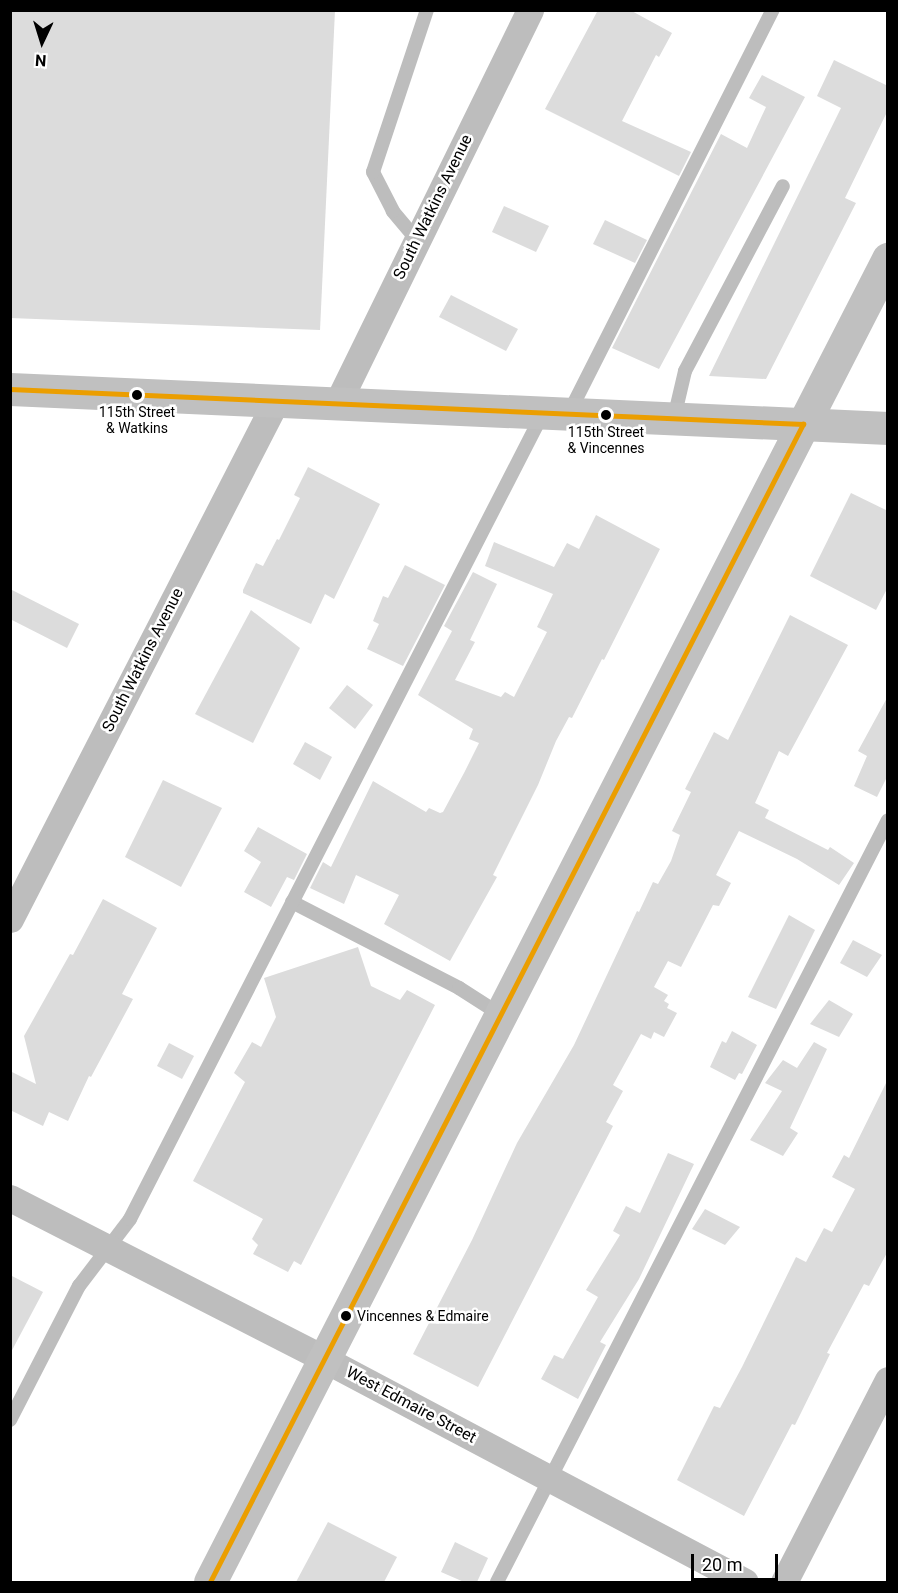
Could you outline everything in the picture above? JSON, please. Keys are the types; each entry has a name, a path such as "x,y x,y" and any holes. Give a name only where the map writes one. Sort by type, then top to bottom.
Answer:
{"main road":[{"path":"210,1582 888,259"},
{"path":"11,391 888,428"}],"street":[{"name":"South Watkins Avenue","path":"337,404 530,10"},
{"name":"South Watkins Avenue","path":"10,919 276,401"},
{"name":"West Edmaire Street","path":"10,1198 324,1359 745,1582"},
{"path":"784,1582 888,1380"}],"lane":[{"path":"417,240 393,211 373,172 427,10"},
{"path":"10,1420 79,1286 130,1219 292,902 773,10"},
{"path":"674,418 685,372 783,186"},
{"path":"497,1582 888,820"},
{"path":"292,902 459,988 501,1014"}],"building":[{"path":"10,10 335,10 320,330 10,318"},
{"path":"598,10 630,10 672,33 659,57 656,55 622,121 691,152 679,176 545,109"},
{"path":"834,60 888,86 888,110 845,198 856,203 766,379 709,376 841,108 817,96"},
{"path":"762,75 805,97 659,369 612,348 721,134 747,148 766,107 749,98"},
{"path":"504,206 549,226 536,252 492,232"},
{"path":"605,220 647,240 635,263 593,244"},
{"path":"451,295 518,329 506,351 439,317"},
{"path":"308,467 380,504 334,599 325,594 311,624 243,593 256,563 263,566 277,539 279,540 300,498 294,495"},
{"path":"851,493 888,511 888,587 876,610 810,576"},
{"path":"596,515 660,549 604,660 602,659 572,718 569,717 556,741 538,785 493,875 497,877 450,961 384,924 399,895 356,875 344,904 310,888 323,862 331,867 373,781 426,812 429,808 440,813 443,812 464,773 479,743 469,739 473,729 418,695 452,631 444,626 473,572 497,584 470,640 475,642 455,680 501,697 505,692 514,697 547,632 537,627 553,594 485,566 494,542 554,567 567,543 579,549"},
{"path":"405,565 445,585 403,666 367,649 379,624 373,621 383,596 388,598"},
{"path":"10,589 79,624 67,648 10,619"},
{"path":"251,610 300,648 253,743 195,714"},
{"path":"790,615 848,645 788,756 779,751 755,803 769,810 765,818 828,850 830,847 854,863 839,885 797,859 739,831 716,875 731,883 719,906 713,905 681,967 668,961 654,987 668,995 664,1001 669,1004 667,1008 677,1013 664,1037 654,1032 651,1039 641,1034 613,1085 623,1091 606,1122 613,1126 478,1387 413,1354 472,1240 517,1143 574,1045 637,911 639,912 653,882 658,884 671,861 680,835 672,831 691,792 685,789 714,732 728,740"},
{"path":"347,685 373,705 355,729 329,708"},
{"path":"888,696 888,775 877,797 854,786 867,756 858,751"},
{"path":"305,742 332,757 320,780 293,764"},
{"path":"163,780 222,808 181,887 125,857"},
{"path":"258,827 307,854 294,880 287,877 271,907 244,892 261,862 244,851"},
{"path":"103,899 157,928 122,994 133,999 91,1077 89,1076 68,1121 49,1112 43,1126 10,1110 10,1071 36,1084 24,1036 70,954 73,955"},
{"path":"789,915 815,930 776,1009 748,997"},
{"path":"853,940 882,955 867,977 840,963"},
{"path":"358,947 371,986 400,1000 407,990 435,1005 301,1265 294,1261 288,1272 253,1254 258,1245 252,1239 263,1219 193,1181 245,1082 234,1073 252,1042 261,1047 276,1017 264,978"},
{"path":"829,1000 853,1014 839,1037 810,1024"},
{"path":"732,1031 757,1045 742,1074 739,1073 735,1080 710,1067 722,1041 726,1043"},
{"path":"814,1042 827,1049 790,1128 798,1133 783,1156 750,1140 782,1091 765,1083 783,1060 797,1068"},
{"path":"169,1043 194,1056 182,1079 157,1066"},
{"path":"888,1079 888,1251 869,1286 864,1284 827,1353 830,1354 795,1425 792,1424 744,1516 677,1480 714,1406 720,1408 742,1367 796,1257 806,1262 824,1228 832,1232 855,1189 832,1177 844,1155 849,1158"},
{"path":"668,1153 694,1164 639,1279 600,1342 606,1345 578,1399 541,1379 554,1355 563,1359 598,1297 586,1290 620,1235 613,1231 626,1206 640,1213"},
{"path":"705,1209 740,1227 725,1245 692,1229"},
{"path":"10,1275 43,1292 10,1354"},
{"path":"328,1522 397,1557 384,1582 296,1582"},
{"path":"455,1542 488,1558 477,1582 464,1582 441,1572"}],"transit line":[{"path":"10,389 803,424"},
{"path":"210,1582 803,424"}],"place":[{"name":"115th Street & Watkins","path":"137,395"},
{"name":"115th Street & Vincennes","path":"606,415"},
{"name":"Vincennes & Edmaire","path":"346,1316"}]}
